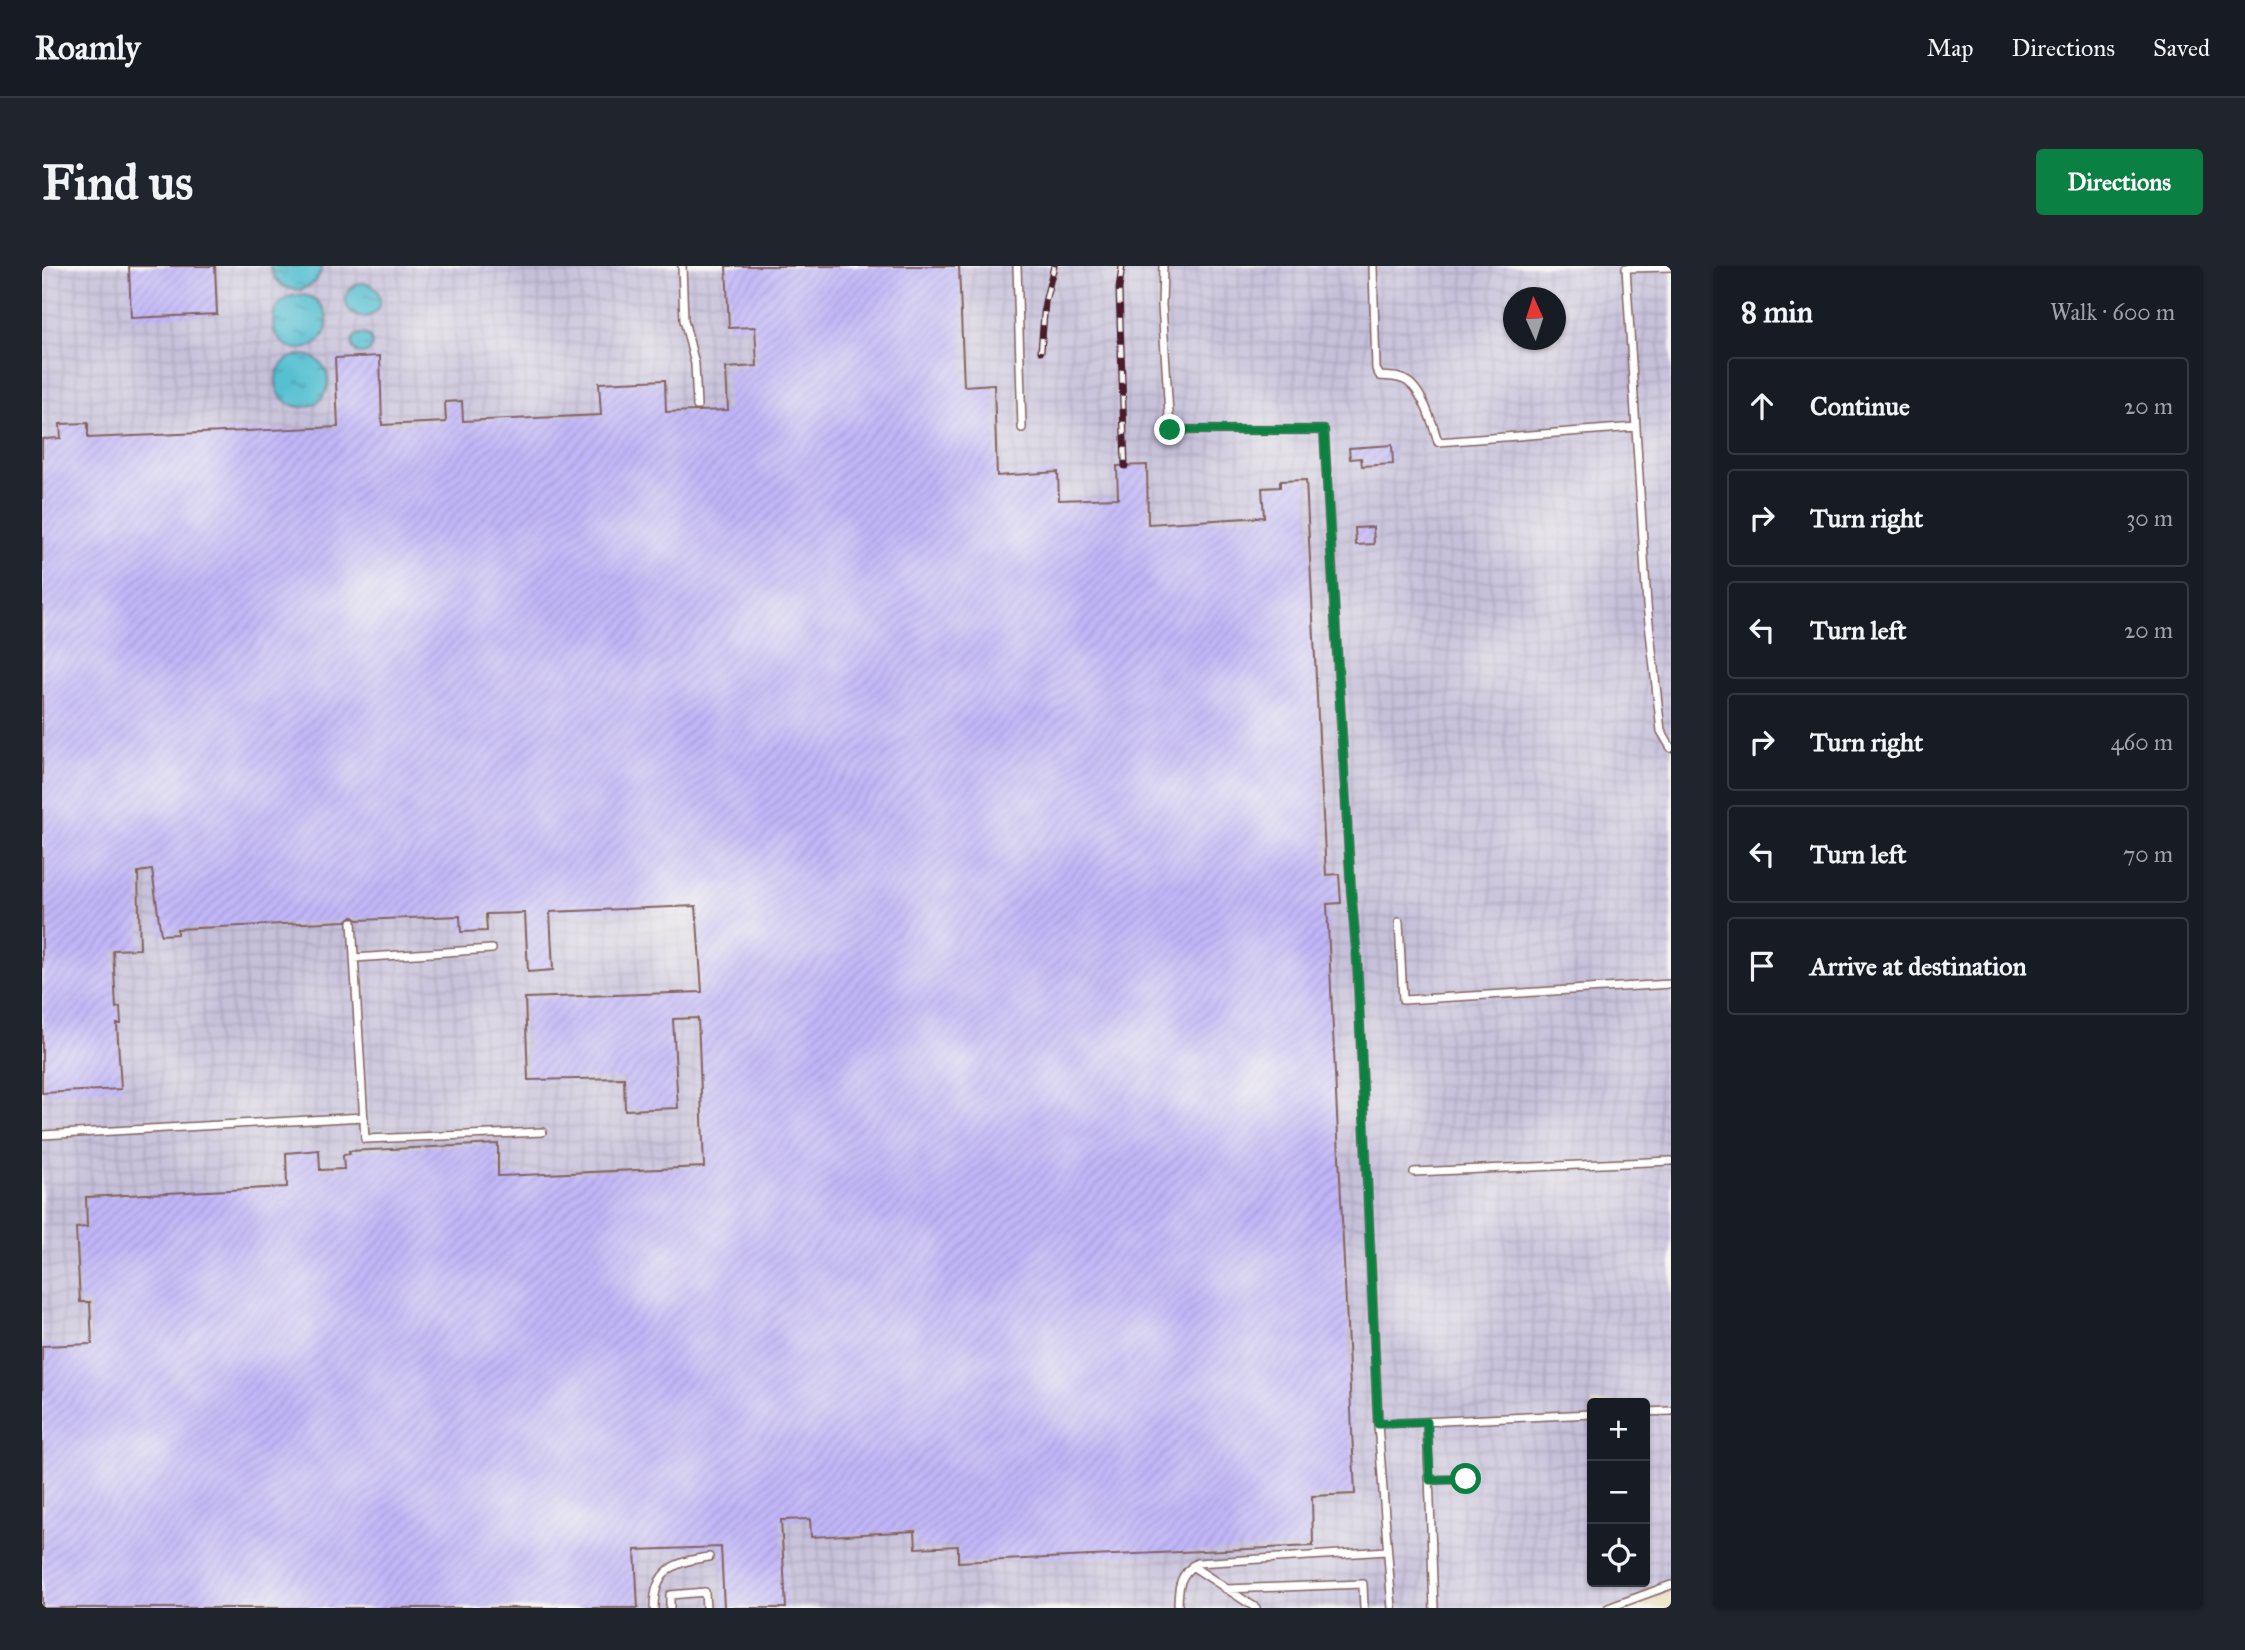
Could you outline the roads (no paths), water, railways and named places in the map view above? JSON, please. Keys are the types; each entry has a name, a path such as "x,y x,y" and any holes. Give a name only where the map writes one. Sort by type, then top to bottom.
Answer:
{"lane":[{"path":"682,266 684,320 695,365 697,405"},
{"path":"1017,266 1022,428"},
{"path":"1163,266 1170,430 1324,430 1357,959 1378,1424 1392,1608"},
{"path":"1373,266 1376,369 1380,376 1398,377 1410,383 1432,418 1438,442 1636,427"},
{"path":"1671,267 1626,268 1647,605 1661,732 1671,748"},
{"path":"352,922 365,1139 542,1132"},
{"path":"1399,922 1403,1000 1671,984"},
{"path":"354,958 492,949"},
{"path":"42,1135 363,1116"},
{"path":"1414,1172 1671,1161"},
{"path":"1650,1412 1671,1411"},
{"path":"1378,1424 1587,1414"},
{"path":"1427,1422 1434,1608"},
{"path":"1430,1480 1466,1479"},
{"path":"1178,1608 1179,1583 1183,1574 1197,1563 1387,1551"},
{"path":"654,1608 656,1586 670,1570 682,1560 709,1557"},
{"path":"1192,1566 1256,1608"},
{"path":"1226,1589 1363,1584 1364,1608"},
{"path":"1608,1608 1671,1585"},
{"path":"670,1608 670,1595 705,1592 706,1608"}],"water":[{"path":"270,266 322,266 312,284 296,290 280,284"},
{"path":"363,283 375,288 380,300 375,312 363,317 351,312 346,300 351,288"},
{"path":"300,295 319,303 327,322 319,341 300,349 281,341 273,322 281,303"},
{"path":"362,334 369,337 372,344 369,351 362,354 355,351 352,344 355,337"},
{"path":"302,355 321,362 328,381 321,400 302,407 283,400 276,381 283,362"}],"railway":[{"path":"1041,351 1045,302 1054,266"},
{"path":"1122,266 1119,289 1125,466"}]}
